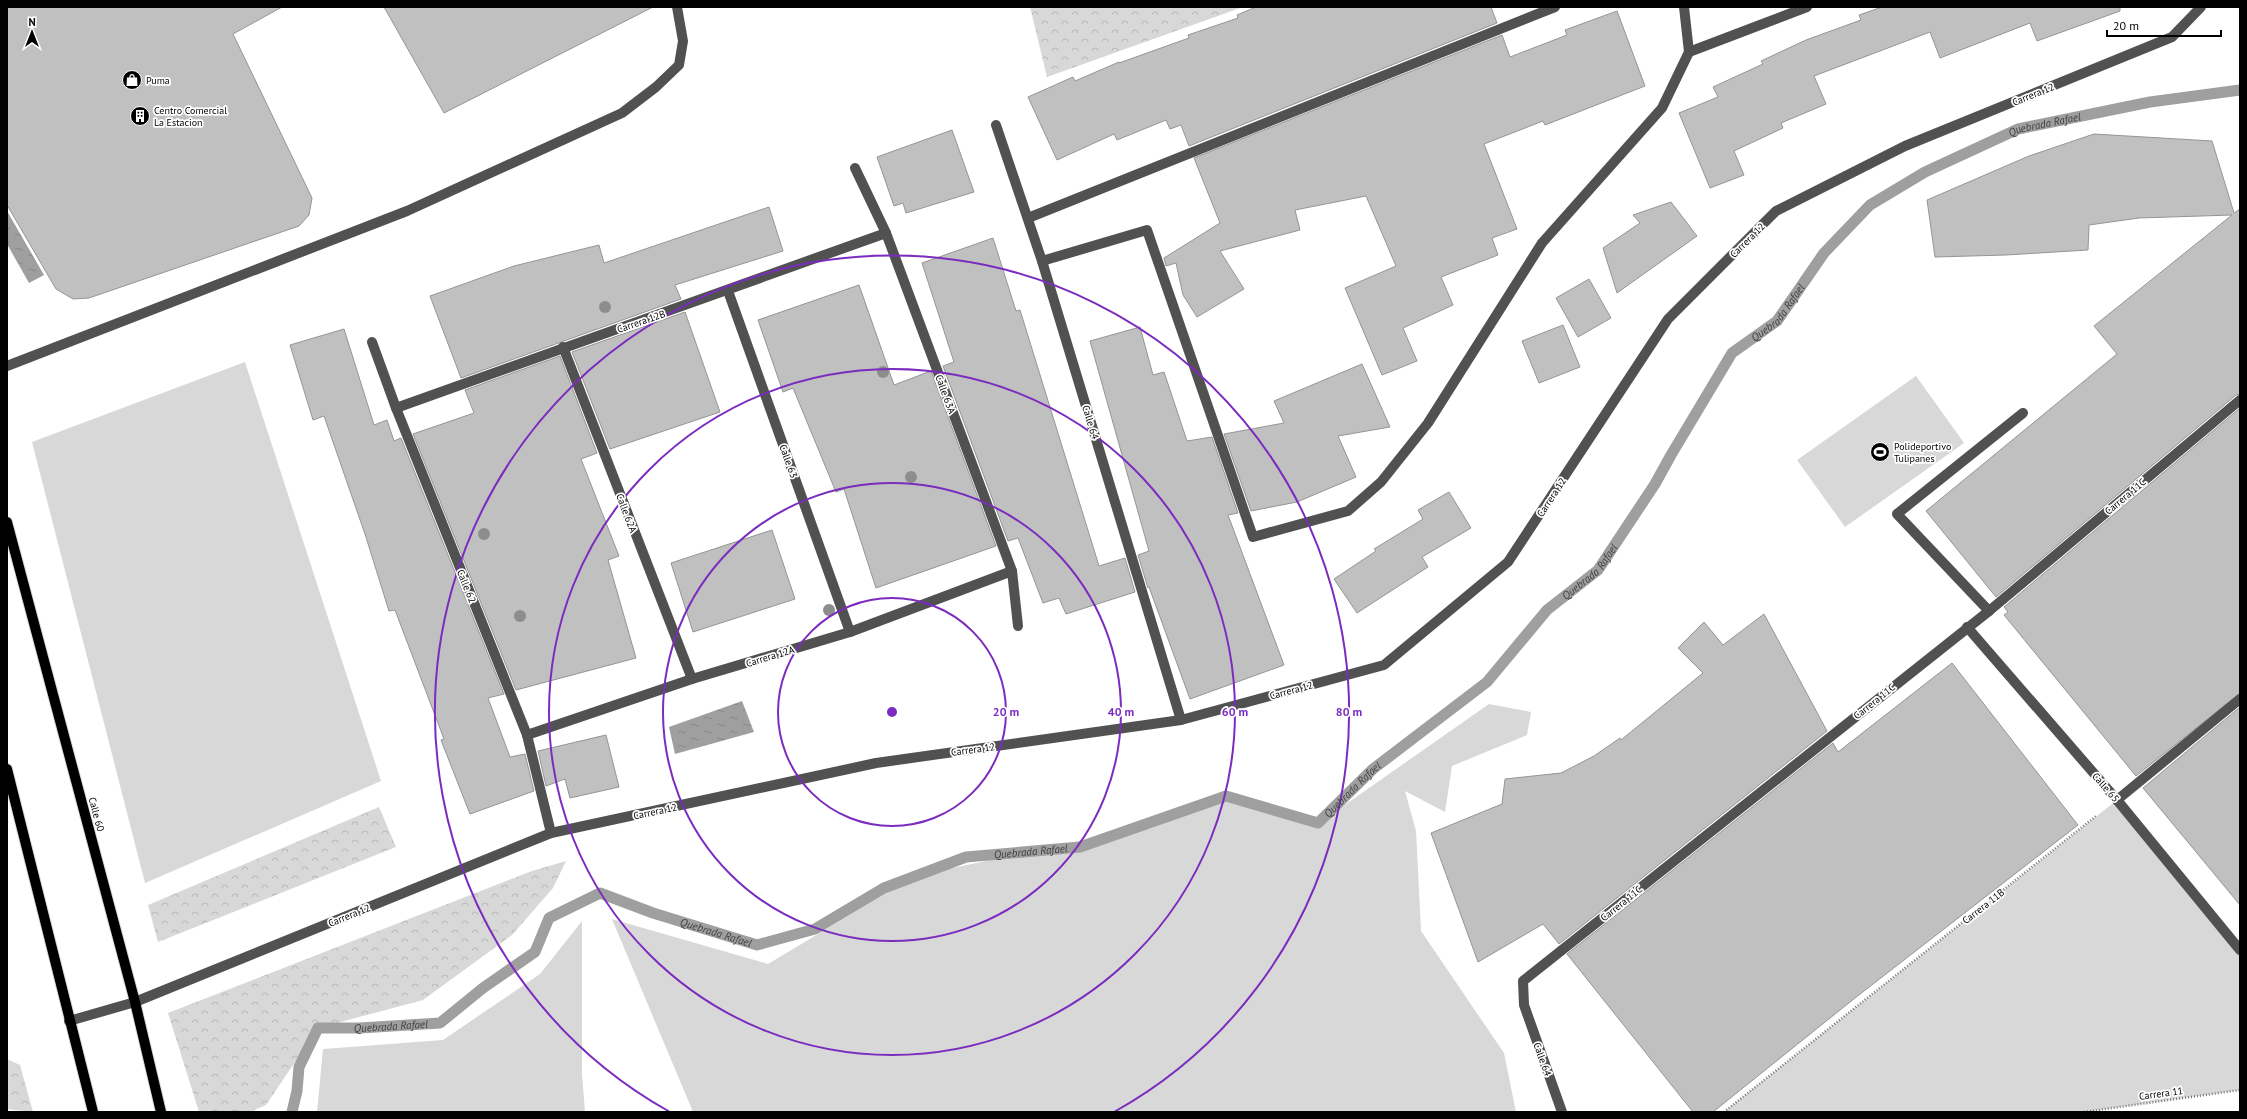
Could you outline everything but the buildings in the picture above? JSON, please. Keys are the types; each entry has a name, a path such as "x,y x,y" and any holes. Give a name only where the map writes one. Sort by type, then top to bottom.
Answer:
{"main road":[{"name":"Calle 60","path":"7,522 135,1002 161,1112"},
{"path":"7,769 92,1112"}],"street":[{"path":"7,366 407,211 622,113 656,87 679,65 683,41 677,7"},
{"path":"1028,218 1555,7"},
{"path":"1042,261 1146,230 1253,537 1348,511 1381,482 1428,423 1542,243 1662,108 1689,52 1684,7"},
{"path":"1689,52 1806,7"},
{"name":"Carrera 12","path":"69,1020 135,1002 551,833 876,763 1181,720 1384,665 1508,562 1668,319 1776,211 1905,146 2172,37 2201,7"},
{"name":"Calle 64","path":"996,125 1042,261 1181,720"},
{"name":"Calle 63A","path":"855,168 886,233 1012,571 1018,626"},
{"name":"Carrera 12B","path":"396,408 563,347 728,291 886,233"},
{"name":"Calle 63","path":"728,291 850,632"},
{"name":"Calle 62","path":"372,342 396,408 526,735 551,833"},
{"name":"Calle 62A","path":"563,347 692,679"},
{"name":"Carrera 11C","path":"1524,1005 1523,981 1989,611 2240,400"},
{"path":"1989,611 1897,514 2023,413"},
{"name":"Carrera 12A","path":"526,735 692,679 850,632 1012,571"},
{"name":"Calle 65","path":"1967,627 2117,800 2240,950"},
{"path":"2117,800 2240,699"},
{"name":"Calle 64","path":"1524,1005 1562,1112"}],"path":[{"name":"Carrera 11B","path":"1724,1112 2117,800"},
{"name":"Carrera 11","path":"2084,1112 2240,1090"}],"green space":[{"path":"1030,7 1243,7 1047,77"},
{"path":"245,362 381,781 145,883 32,442"},
{"name":"Polideportivo Tulipanes","path":"1916,376 1964,443 1845,527 1797,460"},
{"path":"1489,704 1531,712 1527,735 1452,766 1445,812 1405,791 1416,831 1421,931 1504,1053 1516,1112 693,1112 612,919 768,964 915,876 1127,831 1226,796 1319,823"},
{"path":"2117,800 2240,954 2240,1090 2084,1112 1724,1112"},
{"path":"379,807 396,847 158,942 148,905"},
{"path":"566,861 553,888 512,935 423,1000 318,1028 266,1105 250,1112 199,1112 168,1013 532,871"},
{"path":"582,921 582,1074 585,1112 317,1112 323,1049 443,1040 540,974"},
{"path":"7,1059 20,1065 33,1112 7,1109"}],"water":[{"path":"7,211 44,275 29,283 7,244"},
{"path":"742,701 754,732 675,754 669,727"}],"waterway":[{"name":"Quebrada Rafael","path":"292,1112 297,1091 299,1067 318,1028 360,1028 440,1023 483,988 535,952 549,918 600,893 653,913 757,945 815,929 884,888 966,857 1080,847 1226,796 1318,823 1373,769 1487,682 1547,610 1598,570 1655,484 1732,353 1777,321 1824,253 1870,205 1925,172 2018,129 2150,102 2240,90"}],"place":[{"name":"Puma","path":"132,80"},
{"name":"Centro Comercial La Estacion","path":"140,116"},
{"name":"Polideportivo Tulipanes","path":"1880,452"}]}
